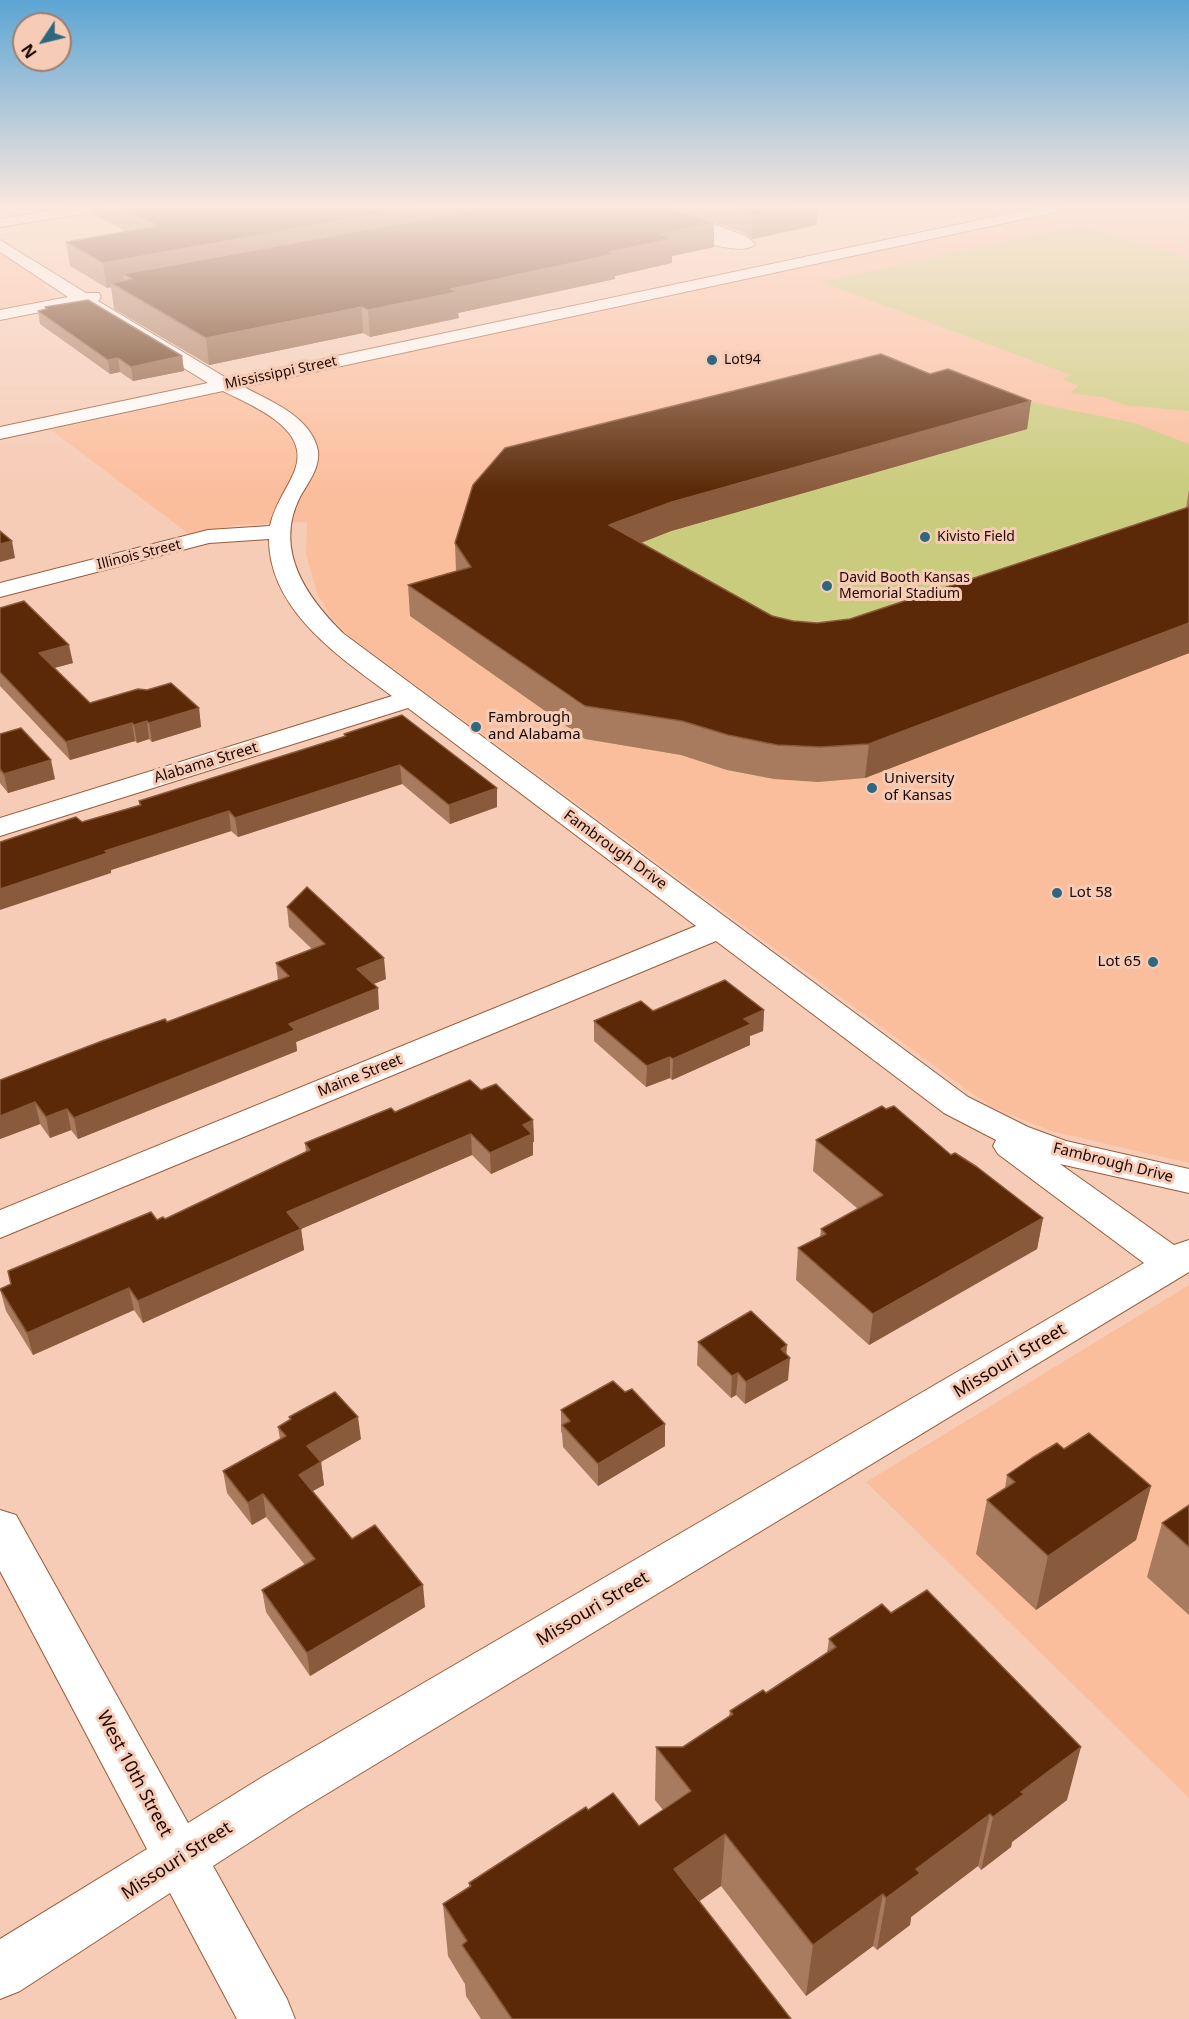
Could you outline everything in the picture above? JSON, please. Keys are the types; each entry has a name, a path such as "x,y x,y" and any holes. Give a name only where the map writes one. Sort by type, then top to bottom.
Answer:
{"street":[{"path":"0,315 67,302"},
{"name":"Fambrough Drive","path":"89,302 291,423 305,441 309,453 306,470 285,507 280,532 280,551 289,585 302,606 329,635 411,699 956,1105 996,1126 1057,1151 1189,1181"},
{"name":"Mississippi Street","path":"0,433 620,302"},
{"name":"Illinois Street","path":"0,590 208,537 225,534 280,532"},
{"name":"Alabama Street","path":"0,827 411,699"},
{"name":"Maine Street","path":"0,1225 719,927"},
{"path":"956,1105 1180,1259"},
{"name":"Missouri Street","path":"0,1971 282,1793 1180,1259"},
{"name":"West 10th Street","path":"0,1528 267,2019"}],"shaded area":[{"path":"0,302 42,302 0,310"},
{"name":"University of Kansas","path":"637,302 1189,302 1189,1163 1051,1131 994,1108 970,1092 349,636 330,616 317,593 306,554 307,522 238,525 189,534 51,430"},
{"path":"1189,1285 1189,1798 866,1482"}],"green space":[{"path":"875,302 1189,302 1189,411 1125,405 1102,397 1070,393 1079,386 1062,379 1071,375"},
{"name":"David Booth Kansas Memorial Stadium","path":"967,389 1134,423 1189,444 1189,653 865,778 818,782 774,779 727,770 681,755 585,739 410,616"}],"building":[{"path":"92,302 182,356 131,367 118,358 108,360 38,311 47,309 45,307"},
{"path":"144,302 407,302 368,310 362,307 206,338"},
{"path":"881,354 930,374 948,369 1031,401 672,502 609,525 772,616 817,623 850,619 1189,507 1189,623 869,744 821,747 777,745 728,735 682,721 585,706 408,585 471,567 455,543 473,485 505,448"},
{"path":"0,531 12,541 0,544"},
{"path":"24,601 69,645 39,653 90,703 138,689 147,690 171,683 199,708 149,723 147,721 134,725 132,723 66,742 0,672 0,608"},
{"path":"402,715 497,788 449,805 400,765 235,818 229,811 105,851 108,853 0,889 0,842 76,817 82,822 141,805 139,801 346,736 344,734"},
{"path":"21,728 51,760 4,774 0,769 0,734"},
{"path":"307,887 384,958 357,969 378,988 289,1024 295,1030 74,1118 67,1109 46,1117 35,1102 0,1116 0,1080 102,1041 165,1019 167,1022 289,976 276,963 325,944 287,907"},
{"path":"725,980 764,1010 744,1019 751,1024 673,1059 670,1057 647,1066 594,1021 641,1001 653,1011"},
{"path":"470,1080 481,1090 496,1084 533,1120 523,1125 532,1134 490,1153 471,1134 287,1212 301,1229 138,1301 129,1288 27,1333 0,1289 11,1284 8,1271 151,1212 157,1220 163,1217 165,1219 310,1150 305,1143 391,1108 395,1112"},
{"path":"882,1106 886,1109 894,1106 951,1155 955,1153 977,1167 1043,1218 873,1314 798,1248 826,1234 821,1229 883,1195 816,1140"},
{"path":"751,1311 787,1345 781,1349 790,1358 746,1382 738,1373 732,1376 698,1342"},
{"path":"613,1381 625,1392 632,1389 665,1424 598,1464 562,1425 570,1421 561,1410"},
{"path":"335,1392 358,1417 307,1446 321,1462 299,1475 352,1539 375,1525 423,1585 307,1653 262,1590 315,1559 263,1494 248,1503 223,1471 286,1436 278,1427 291,1419 289,1417"},
{"path":"1089,1433 1151,1486 1048,1556 987,1500 1015,1482 1007,1475 1032,1458 1057,1443 1064,1449"},
{"path":"1189,1505 1189,1547 1162,1523"},
{"path":"927,1590 1081,1747 1021,1792 1024,1794 993,1817 990,1814 916,1869 920,1873 886,1898 883,1894 813,1945 725,1834 674,1869 791,2019 512,2019 462,1945 467,1941 443,1904 471,1886 469,1883 586,1807 588,1810 613,1793 639,1826 691,1791 656,1747 683,1747 733,1714 730,1711 763,1690 766,1693 836,1647 829,1639 882,1604 891,1613"}],"place":[{"name":"Lot94","path":"712,360"},
{"name":"Kivisto Field","path":"925,537"},
{"name":"David Booth Kansas Memorial Stadium","path":"827,586"},
{"name":"Fambrough and Alabama","path":"476,727"},
{"name":"University of Kansas","path":"872,788"},
{"name":"Lot 58","path":"1057,893"},
{"name":"Lot 65","path":"1153,962"}]}
